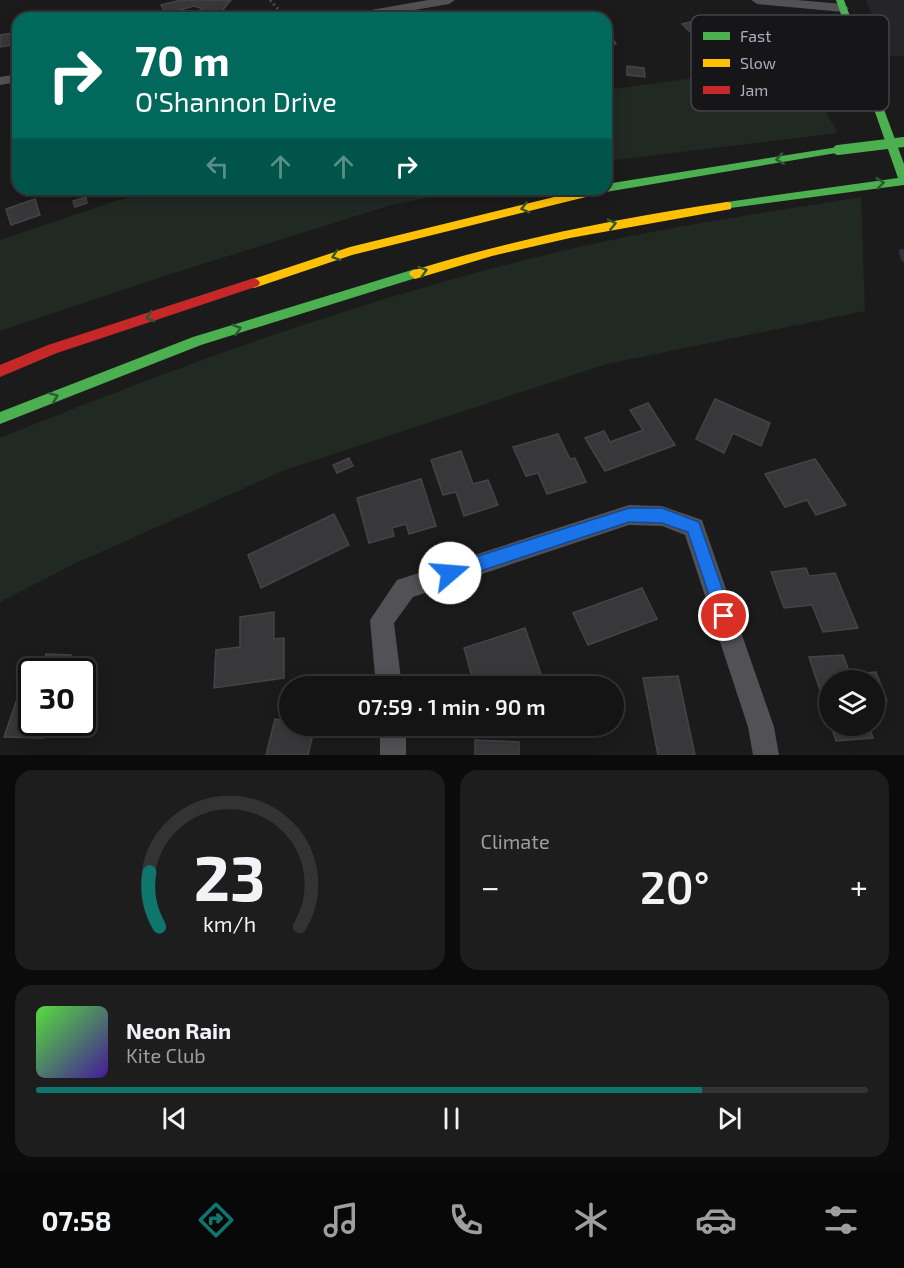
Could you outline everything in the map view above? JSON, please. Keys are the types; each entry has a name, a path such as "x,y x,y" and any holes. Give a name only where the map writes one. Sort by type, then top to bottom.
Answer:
{"main road":[{"path":"0,418 198,341 469,257 634,219 904,180 880,111"},
{"path":"612,187 838,150 904,142"},
{"path":"0,371 53,349 350,251 576,195"}],"street":[{"path":"382,12 449,0"},
{"path":"757,0 842,4"},
{"path":"388,676 382,620 405,588 629,515 662,516 694,527 761,727 766,755"},
{"path":"393,736 393,755"}],"path":[{"path":"270,0 281,12"}],"shaded area":[{"path":"866,0 904,0 904,56 889,56 889,15 872,15"},
{"path":"691,78 691,111 825,111 838,133 612,160 612,89"},
{"path":"138,195 441,195 391,205 174,273 0,331 0,240"},
{"path":"861,197 865,311 607,364 285,470 74,564 0,602 0,438 201,360 406,292 623,237"}],"building":[{"path":"181,0 231,0 221,12 205,12 194,6 165,12 161,5"},
{"path":"691,22 691,33 682,24"},
{"path":"12,33 12,45 0,47 0,35"},
{"path":"627,66 644,68 645,77 627,75"},
{"path":"86,197 87,203 75,207 73,201"},
{"path":"35,199 40,215 11,225 6,209"},
{"path":"715,399 770,423 761,446 733,433 724,453 696,439"},
{"path":"648,403 675,445 605,471 585,438 604,431 610,442 643,430 630,410"},
{"path":"558,434 570,459 575,458 586,482 547,494 538,473 526,476 513,447"},
{"path":"461,451 473,484 488,480 498,505 464,516 456,492 443,495 431,460"},
{"path":"349,458 353,466 337,473 333,465"},
{"path":"815,459 846,505 816,515 807,500 785,507 765,474"},
{"path":"421,479 436,526 409,534 406,524 392,528 394,536 369,543 357,498"},
{"path":"334,514 349,545 261,588 248,555"},
{"path":"806,568 809,576 835,573 858,628 823,632 812,605 784,608 771,572"},
{"path":"642,588 657,619 588,645 573,613"},
{"path":"274,612 274,639 284,638 284,676 279,676 279,679 214,688 216,650 240,647 240,617"},
{"path":"525,628 542,676 472,676 464,648"},
{"path":"46,654 71,655 70,658 45,658"},
{"path":"843,655 849,670 819,670 819,687 809,657"},
{"path":"678,676 695,755 658,755 643,678"},
{"path":"18,696 18,736 44,736 43,738 4,737"},
{"path":"275,719 279,720 279,736 313,736 308,755 266,755"},
{"path":"834,736 872,736 873,738 836,741"},
{"path":"475,740 519,742 519,755 475,755"}],"waterway":[{"path":"902,252 904,259"}],"traffic: fast":[{"path":"840,0 845,15"},
{"path":"880,111 904,179"},
{"path":"838,150 904,142"},
{"path":"612,187 838,150"},
{"path":"727,206 904,181"},
{"path":"0,418 198,341 415,274"}],"traffic: slow":[{"path":"254,283 350,251 578,195"},
{"path":"415,274 492,252 570,234 648,218 727,206"}],"traffic: jam":[{"path":"0,371 53,349 254,283"}],"route":[{"path":"450,573 629,515 662,516 694,527 724,616"}]}
